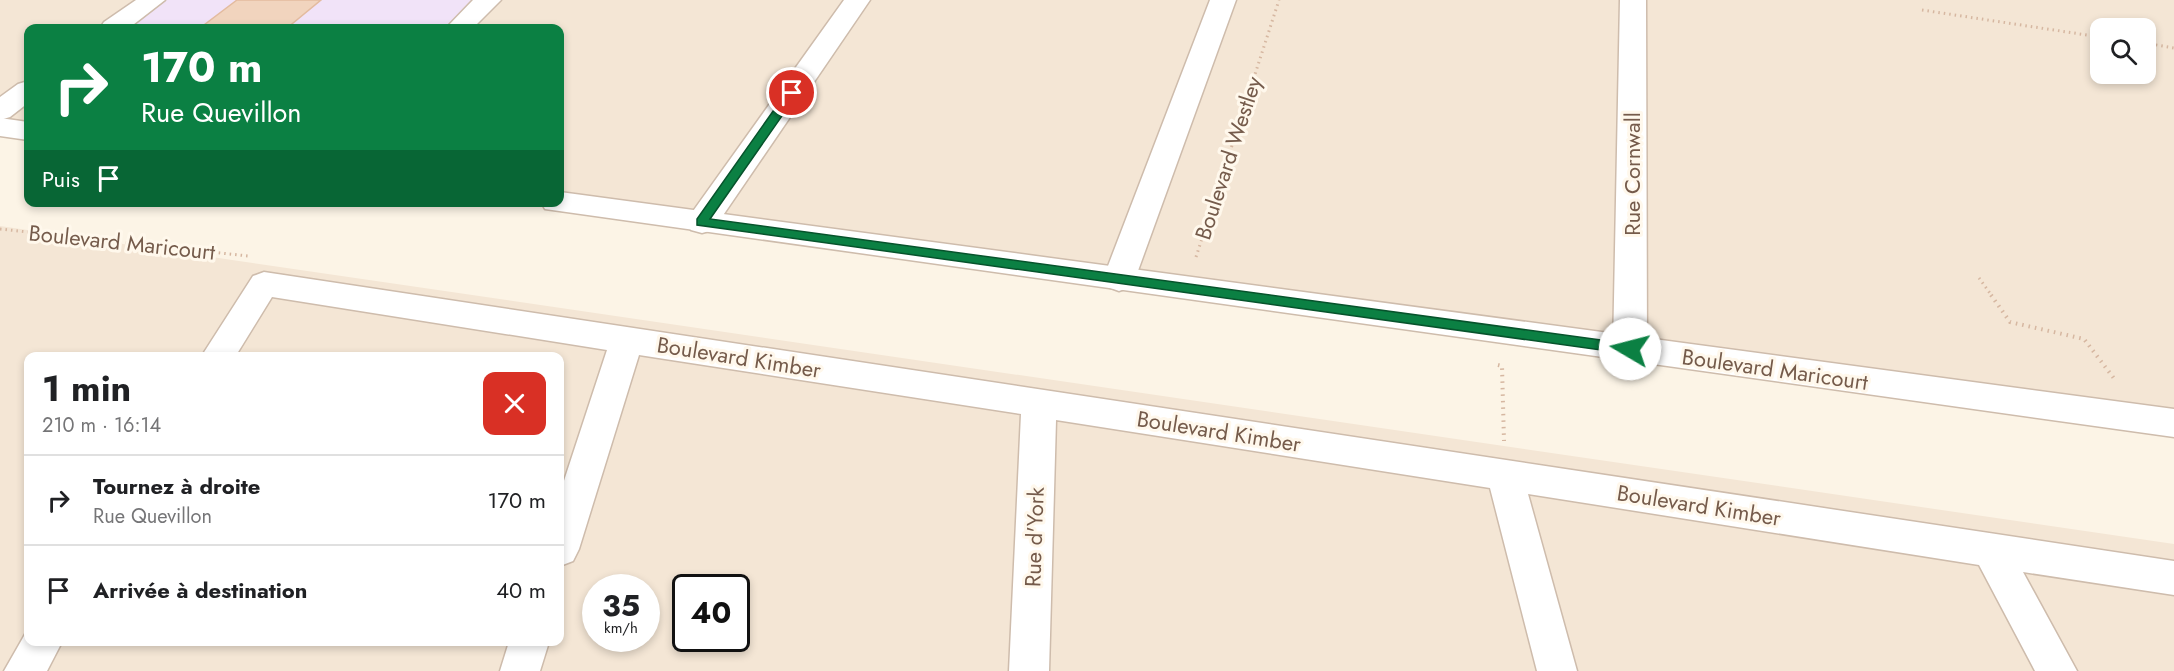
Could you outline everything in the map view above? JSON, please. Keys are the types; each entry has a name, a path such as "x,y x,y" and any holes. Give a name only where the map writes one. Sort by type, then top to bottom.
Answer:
{"street":[{"path":"119,24 152,0"},
{"path":"463,24 488,0"},
{"path":"702,222 857,0"},
{"path":"1119,279 1224,0"},
{"name":"Rue Cornwall","path":"1630,349 1633,0"},
{"path":"0,111 24,93"},
{"path":"0,127 24,130"},
{"name":"Boulevard Maricourt","path":"564,203 2160,421"},
{"name":"Boulevard Kimber","path":"221,352 264,284 1039,403 1505,461 1991,550 2174,578"},
{"path":"564,537 627,340"},
{"name":"Rue d'York","path":"1029,671 1039,403"},
{"path":"1505,461 1557,671"},
{"path":"1991,550 2057,671"},
{"path":"24,671 40,646"},
{"path":"520,671 529,646"}],"path":[{"name":"Boulevard Westley","path":"1186,288 1279,0"},
{"path":"1922,10 2090,35"},
{"path":"2156,45 2174,48"},
{"name":"Boulevard Maricourt","path":"0,229 243,255"},
{"path":"1979,278 2010,322 2084,339 2160,421"},
{"path":"1490,364 1502,366 1505,461"}],"shaded area":[{"path":"0,0 2174,0 2174,423 564,203 564,24 24,24 24,130 0,127"},
{"path":"152,0 488,0 463,24 119,24"},
{"path":"0,226 2174,544 2174,671 0,671"}],"building":[{"path":"237,0 321,0 292,24 205,24"}],"route":[{"path":"792,93 702,222 1630,349"}]}
